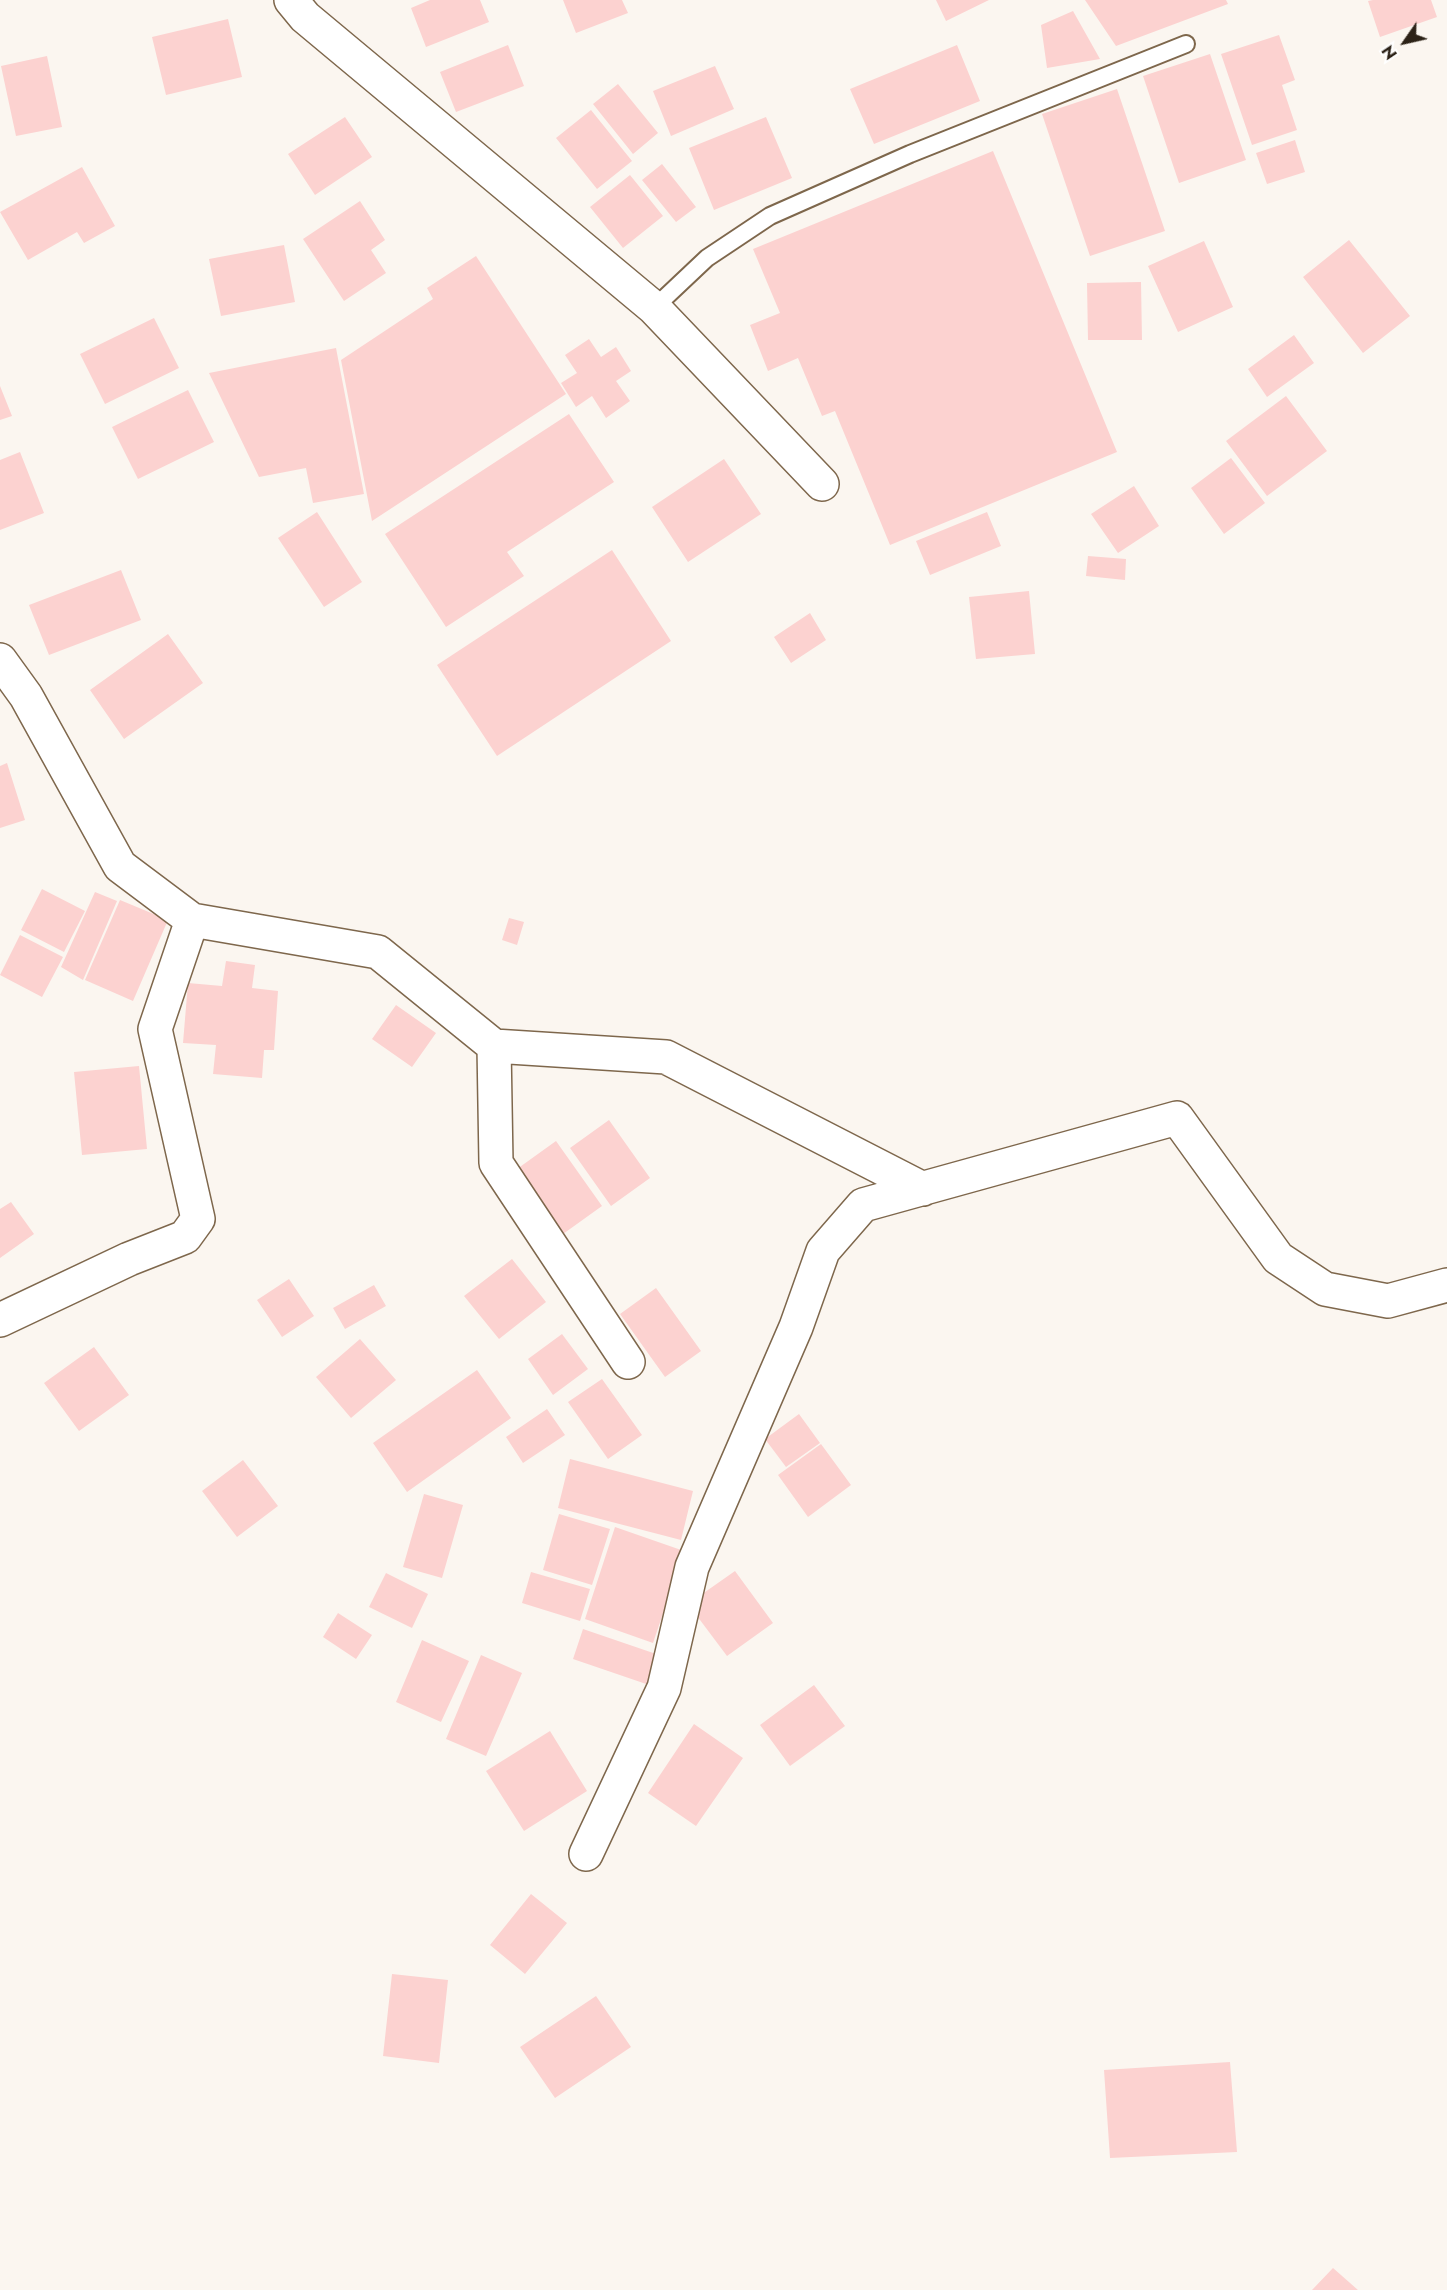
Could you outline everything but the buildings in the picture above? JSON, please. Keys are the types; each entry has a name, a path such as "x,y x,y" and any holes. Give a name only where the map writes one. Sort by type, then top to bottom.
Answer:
{"street":[{"path":"291,0 305,17 654,308 822,484"},
{"path":"0,660 26,696 120,866 192,920 378,952 494,1046 666,1057 923,1188"},
{"path":"0,1320 129,1259 185,1237 198,1219 154,1029 192,920"},
{"path":"494,1046 496,1163 628,1362"},
{"path":"586,1854 664,1688 692,1567 796,1328 824,1251 863,1205 1177,1119 1278,1258 1325,1289 1388,1301 1447,1285"}],"lane":[{"path":"654,308 707,258 770,216 910,154 1186,44"}]}
